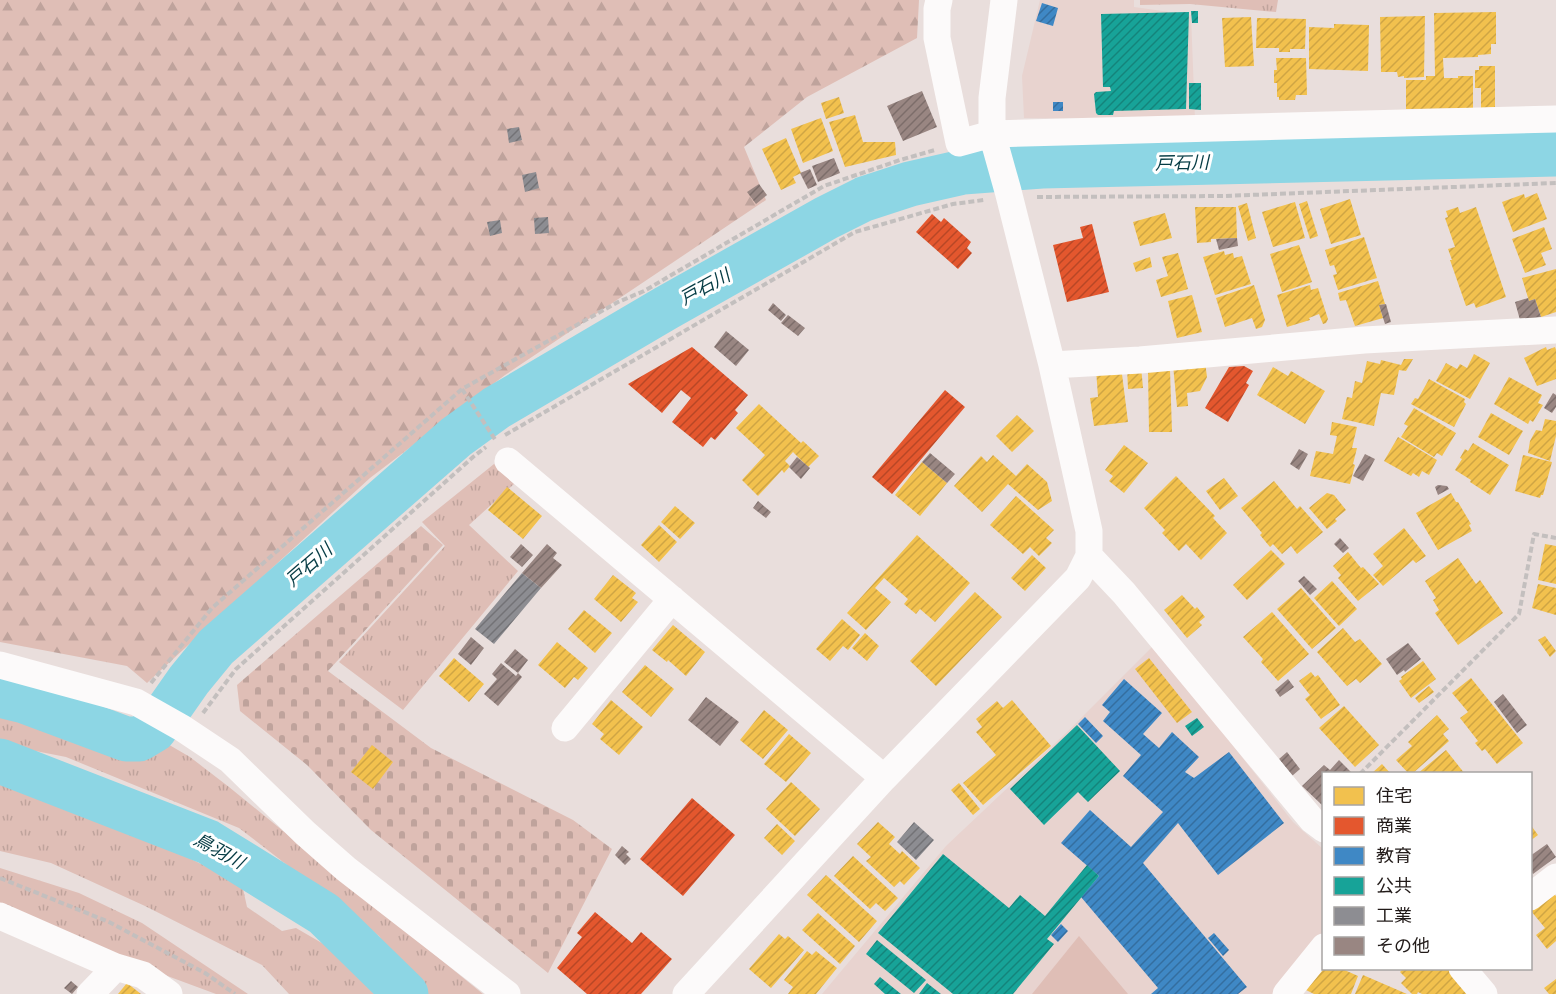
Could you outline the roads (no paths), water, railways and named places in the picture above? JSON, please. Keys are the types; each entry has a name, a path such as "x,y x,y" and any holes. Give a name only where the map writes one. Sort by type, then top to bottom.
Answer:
{"street":[{"path":"939,0 937,38 959,143 1556,118"},
{"path":"686,994 884,778 1078,578 1089,556 1089,531 1052,365 994,140 992,98 1003,0"},
{"path":"1052,365 1140,360 1364,340 1556,330"},
{"path":"508,461 884,778"},
{"path":"1089,556 1124,592 1312,820 1322,828"},
{"path":"565,728 672,599"},
{"path":"0,664 141,704 185,730 230,760 305,833 346,869 507,994"},
{"path":"1532,895 1556,877"},
{"path":"0,916 116,967 143,975 169,994"},
{"path":"1286,994 1322,948"},
{"path":"90,994 116,967"},
{"path":"1463,970 1484,994"}],"waterway":[{"name":"戸石川","path":"0,695 24,701 126,739 139,739 154,730 189,680 216,647 456,437 496,408 666,308 864,199 910,184 963,172 1042,166 1556,154"},
{"name":"鳥羽川","path":"0,761 208,842 324,914 406,994"}]}
